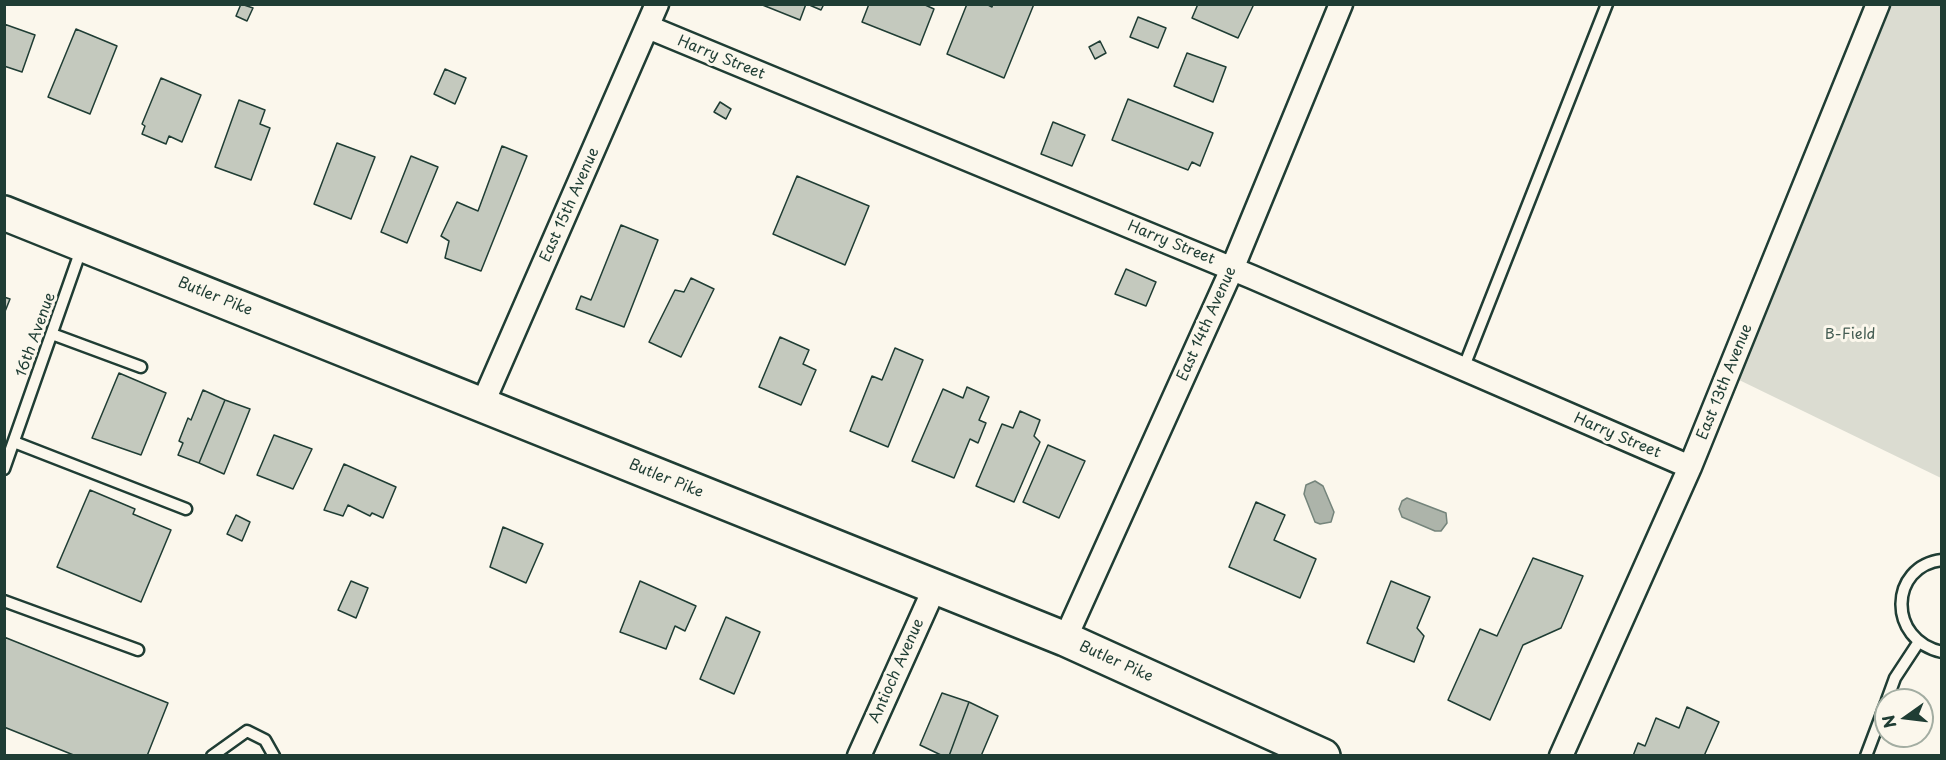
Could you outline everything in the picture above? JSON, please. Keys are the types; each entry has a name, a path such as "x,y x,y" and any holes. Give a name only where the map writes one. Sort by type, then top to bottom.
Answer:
{"main road":[{"name":"Butler Pike","path":"4,213 1065,639 1323,756"}],"street":[{"name":"East 15th Avenue","path":"482,405 657,4"},
{"name":"East 14th Avenue","path":"1065,639 1232,269 1341,4"},
{"name":"East 13th Avenue","path":"1562,756 1690,467 1878,4"},
{"name":"Harry Street","path":"648,27 1232,269 1690,467"},
{"name":"Antioch Avenue","path":"860,756 935,587"}],"lane":[{"path":"1463,369 1607,4"},
{"name":"16th Avenue","path":"4,470 84,244"},
{"path":"52,334 141,367"},
{"path":"14,442 186,509"},
{"path":"1941,560 1923,566 1911,576 1904,589 1901,603 1902,618 1908,632 1918,643 1941,652"},
{"path":"4,601 138,650"},
{"path":"1891,688 1918,643"},
{"path":"212,756 248,731 265,740 274,756"},
{"path":"1866,756 1874,734"}],"green space":[{"name":"B-Field","path":"1892,5 1941,5 1941,478 1735,378"}],"shaded area":[{"path":"1315,481 1323,486 1334,512 1331,522 1320,524 1315,522 1304,494 1306,485"},
{"path":"1407,498 1446,513 1447,523 1441,531 1435,531 1402,517 1399,509 1402,501"}],"building":[{"path":"241,4 253,8 247,21 236,16"},
{"path":"760,4 806,4 800,20"},
{"path":"807,4 824,4 821,10"},
{"path":"869,4 923,4 934,9 920,45 862,22"},
{"path":"967,4 986,4 992,7 993,4 1034,4 1004,78 947,54"},
{"path":"1198,4 1254,4 1238,38 1192,18"},
{"path":"1138,17 1166,28 1158,48 1130,37"},
{"path":"4,24 35,35 22,72 4,66"},
{"path":"76,29 117,46 90,114 48,97"},
{"path":"1100,41 1106,53 1095,59 1089,47"},
{"path":"1187,53 1226,67 1213,102 1174,86"},
{"path":"445,69 466,78 455,104 434,94"},
{"path":"161,78 201,95 182,142 169,136 166,144 142,134 145,126 142,124"},
{"path":"1128,99 1213,133 1200,166 1192,162 1188,170 1112,140"},
{"path":"239,100 265,110 260,124 270,128 251,180 215,167"},
{"path":"720,102 731,109 726,119 714,112"},
{"path":"1053,122 1085,135 1072,166 1041,154"},
{"path":"337,143 375,157 351,219 314,204"},
{"path":"502,146 527,156 481,271 445,258 449,241 441,236 457,202 478,211"},
{"path":"411,156 438,167 407,243 381,232"},
{"path":"797,176 869,206 845,265 773,234"},
{"path":"621,225 658,240 624,327 576,309 581,296 591,300"},
{"path":"1126,269 1156,282 1146,306 1115,294"},
{"path":"691,278 714,289 681,357 649,342 675,290 684,292"},
{"path":"4,297 10,299 4,314"},
{"path":"780,337 809,350 803,364 816,370 801,405 759,387"},
{"path":"895,348 923,360 888,447 850,431 872,376 882,380"},
{"path":"119,373 166,393 141,455 92,438"},
{"path":"967,387 989,397 979,420 986,423 978,443 970,439 954,478 912,461 943,389 963,398"},
{"path":"203,390 225,400 199,463 178,455 183,443 179,441 188,418 191,420"},
{"path":"225,400 250,409 224,474 199,463"},
{"path":"1020,411 1040,420 1034,436 1040,442 1014,502 976,486 1002,424 1013,428"},
{"path":"274,435 312,449 293,489 257,475"},
{"path":"1048,445 1085,461 1059,518 1023,502"},
{"path":"344,464 396,487 383,518 372,513 370,516 348,505 343,516 324,510"},
{"path":"90,490 135,509 133,514 171,530 141,602 57,567"},
{"path":"1256,502 1285,515 1274,540 1316,559 1300,598 1229,567"},
{"path":"236,515 250,522 242,541 227,534"},
{"path":"503,527 543,544 526,583 490,567"},
{"path":"1533,558 1583,576 1561,628 1523,645 1490,720 1448,700 1480,629 1497,636"},
{"path":"351,581 368,588 356,618 338,610"},
{"path":"640,581 696,606 685,631 675,626 666,649 620,632"},
{"path":"1391,581 1430,597 1417,628 1424,636 1414,662 1367,643"},
{"path":"726,617 760,632 734,694 700,679"},
{"path":"4,637 168,703 147,756 76,756 4,727"},
{"path":"942,693 969,702 949,756 943,756 920,745"},
{"path":"969,702 998,716 981,756 949,756"},
{"path":"1687,707 1719,722 1704,756 1633,756 1638,743 1645,746 1656,718 1679,728"}]}
